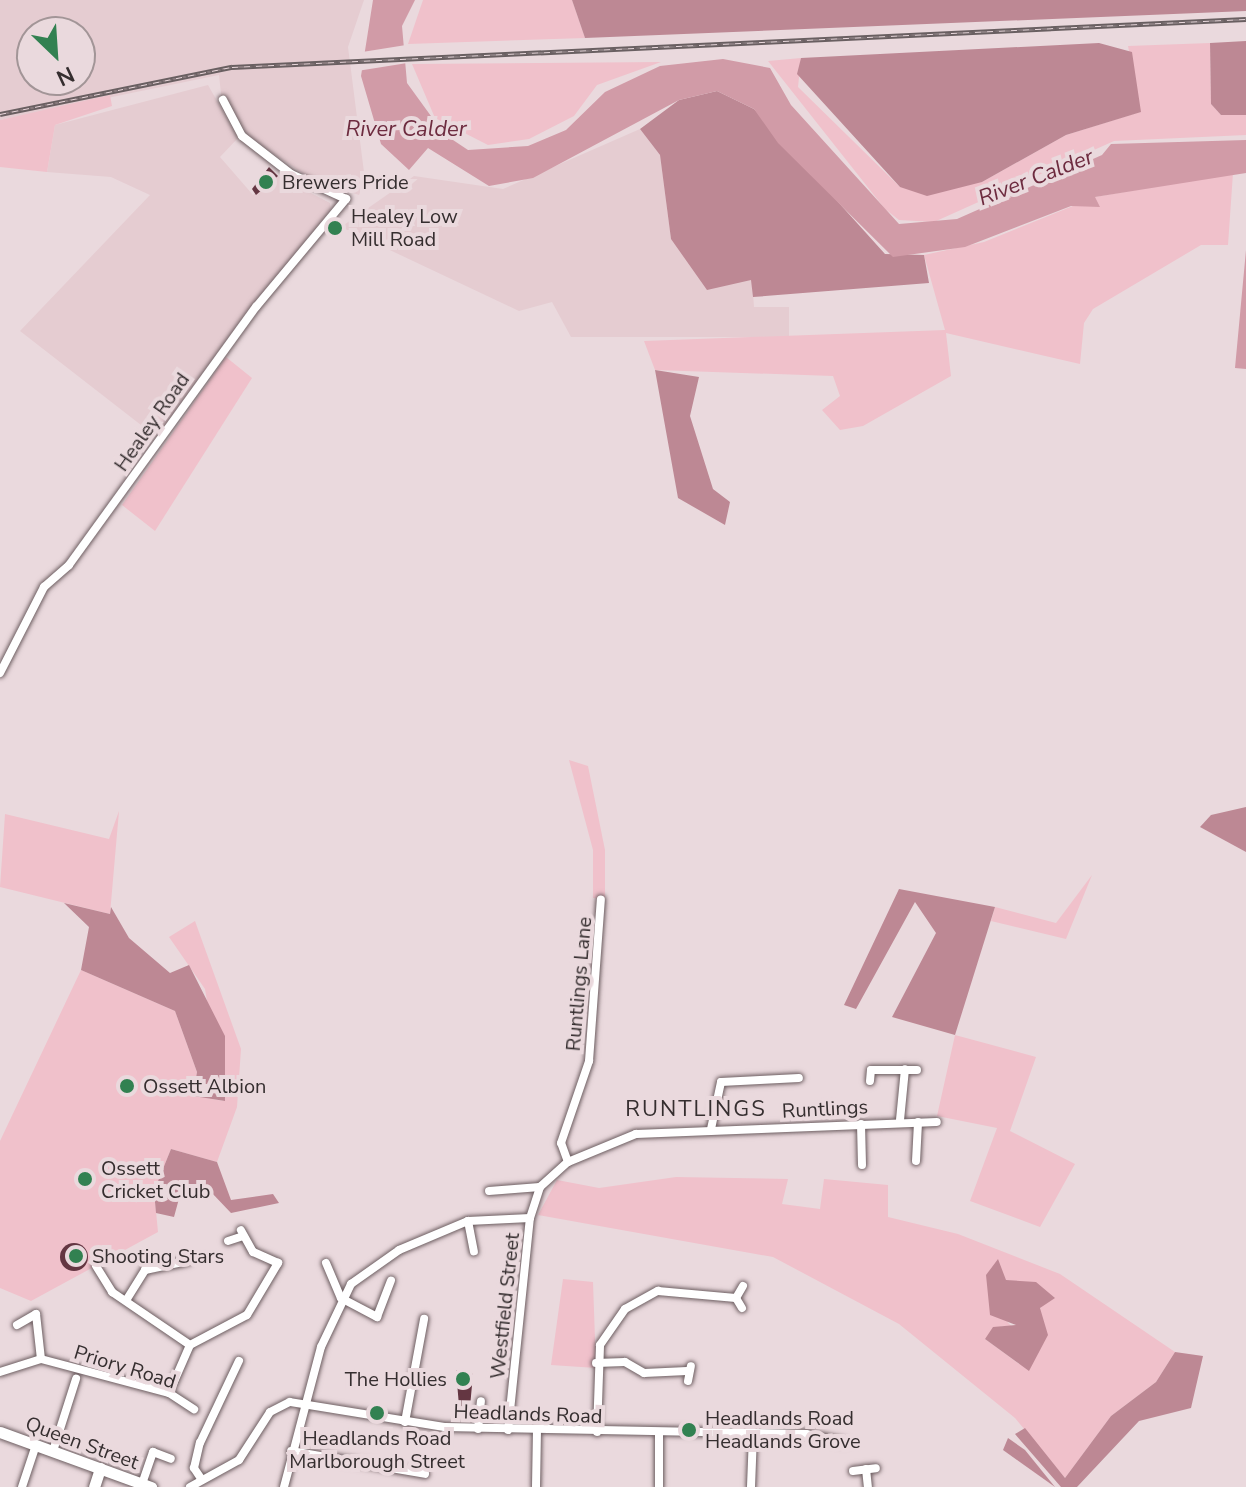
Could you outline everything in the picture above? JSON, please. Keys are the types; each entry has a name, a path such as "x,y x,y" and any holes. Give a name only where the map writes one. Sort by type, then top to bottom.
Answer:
{"street":[{"name":"Healey Road","path":"0,673 44,587 69,565 256,307 346,199 291,174 242,136 223,100"},
{"name":"Runtlings Lane","path":"568,1162 561,1143 589,1061 601,899"},
{"path":"870,1081 866,1068 917,1070"},
{"path":"900,1120 905,1069"},
{"path":"711,1129 721,1082 799,1078"},
{"name":"Runtlings","path":"540,1187 568,1162 612,1138 711,1129 900,1120 937,1122"},
{"path":"916,1161 918,1122"},
{"path":"861,1124 862,1165"},
{"path":"489,1191 540,1187"},
{"name":"Westfield Street","path":"508,1430 530,1218 540,1187"},
{"path":"284,1487 304,1402 341,1298 379,1262 468,1221 530,1218"},
{"path":"468,1221 474,1251"},
{"path":"169,1393 190,1345 247,1315 278,1263 253,1252 242,1233 228,1241"},
{"path":"127,1299 145,1270 174,1267 187,1261"},
{"path":"326,1263 341,1298 377,1317 391,1281"},
{"path":"96,1266 112,1292 127,1299 190,1345"},
{"path":"736,1298 743,1286"},
{"path":"683,1302 684,1291"},
{"path":"597,1432 596,1363 606,1332 633,1301 684,1291 736,1298 742,1308"},
{"path":"0,1372 41,1359 36,1314 17,1325"},
{"path":"405,1422 424,1319"},
{"name":"Priory Road","path":"41,1359 169,1393 194,1409"},
{"path":"200,1477 194,1468 200,1443 239,1361"},
{"path":"596,1363 625,1362 644,1373 689,1372"},
{"path":"53,1451 76,1379"},
{"path":"478,1429 481,1401"},
{"path":"190,1487 200,1477 239,1460 277,1405 304,1402"},
{"name":"Headlands Road","path":"304,1402 405,1422 478,1429 753,1436 844,1442"},
{"name":"Queen Street","path":"0,1432 146,1485"},
{"path":"536,1487 537,1432"},
{"path":"659,1433 659,1487"},
{"path":"751,1487 753,1436"},
{"path":"22,1487 36,1445"},
{"path":"291,1451 425,1474"},
{"path":"146,1485 153,1452 171,1459"},
{"path":"94,1487 100,1468"},
{"path":"853,1471 876,1468"},
{"path":"866,1469 868,1487"}],"shaded area":[{"path":"0,0 364,0 348,47 365,180 359,195 313,180 247,136 222,103 219,75 0,120"},
{"path":"423,0 572,0 585,38 408,44"},
{"path":"572,0 1246,0 1246,11 585,38"},
{"path":"1246,41 1246,115 1221,115 1211,104 1210,43"},
{"path":"1099,43 1132,52 1141,112 1066,135 982,182 927,196 900,187 797,74 801,58"},
{"path":"1210,43 1211,104 1221,115 1246,115 1246,135 1114,141 934,222 899,220 885,209 768,61 801,58 798,87 900,187 982,182 1066,135 1140,112 1128,46"},
{"path":"661,62 597,85 574,116 529,139 488,145 435,118 412,64"},
{"path":"208,85 238,138 220,157 253,195 278,176 330,203 331,214 159,439 20,331 150,195 111,177 47,172 55,125"},
{"path":"717,91 754,109 885,254 924,255 929,283 753,297 751,280 707,290 671,239 660,155 640,129 679,100"},
{"path":"110,95 112,106 55,125 47,172 0,167 0,120"},
{"path":"640,129 660,155 671,239 752,280 754,307 789,307 789,337 571,337 552,302 519,311 341,227 414,176 503,189"},
{"path":"1233,173 1228,245 1201,245 1093,309 1084,323 1080,364 946,333 951,376 863,426 840,430 822,410 840,396 833,376 655,370 644,341 945,330 924,255 984,242 1095,197"},
{"path":"226,357 252,378 155,531 122,505"},
{"path":"655,370 699,377 690,416 713,489 730,502 725,525 678,498"},
{"path":"569,760 588,766 605,850 605,899 593,898 593,850"},
{"path":"1246,807 1246,852 1200,827 1211,815"},
{"path":"119,811 110,914 0,887 5,814 109,839"},
{"path":"1092,875 1066,939 991,921 995,907 1056,923"},
{"path":"899,889 995,907 955,1035 892,1017 936,933 915,902 856,1009 844,1005"},
{"path":"64,903 110,914 111,907 129,938 170,973 189,965 225,1036 225,1101 193,1096 197,1072 175,1011 81,970 89,927"},
{"path":"195,921 241,1049 237,1107 217,1162 171,1149 154,1191 158,1232 31,1301 0,1288 0,1141 81,970 175,1011 197,1072 193,1096 224,1101 205,989 169,937"},
{"path":"955,1035 1036,1057 1010,1131 1075,1164 1040,1227 970,1201 997,1128 937,1116"},
{"path":"171,1149 217,1162 231,1200 273,1194 279,1203 231,1213 211,1192 183,1184 174,1217 156,1213 154,1191"},
{"path":"676,1177 788,1179 782,1204 820,1209 824,1179 888,1185 888,1217 958,1234 1060,1274 1175,1352 1156,1382 1111,1416 1065,1478 1015,1418 899,1324 773,1257 538,1215 557,1180 599,1188","holes":["1006,1280 1054,1297 1042,1304 1019,1364 985,1339 1002,1326 1015,1330 989,1302 991,1286"]},
{"path":"998,1259 1006,1280 1036,1282 1055,1298 1040,1308 1048,1335 1029,1371 985,1339 993,1327 1016,1325 990,1315 986,1275"},
{"path":"563,1279 593,1282 596,1368 551,1365"},
{"path":"1175,1352 1203,1356 1191,1408 1139,1421 1077,1487 1061,1487 1015,1434 1025,1428 1065,1478 1111,1416 1156,1382"},
{"path":"1008,1438 1025,1450 1055,1487 1003,1450"}],"water":[{"name":"River Calder","path":"373,0 415,0 402,26 407,83 444,134 468,150 528,146 566,130 605,92 660,66 723,59 770,68 791,105 899,224 957,219 1102,155 1111,144 1246,140 1246,173 1095,197 1100,207 1071,206 965,247 893,257 778,143 754,109 717,91 679,100 533,178 489,186 428,148 409,170 381,144 361,76"},
{"path":"1246,250 1246,369 1235,368"}],"pier":[{"path":"406,45 409,63 360,70 358,53"}],"building":[{"name":"Brewers Pride","path":"269,167 278,176 256,195 252,189"},
{"path":"74,1243 84,1247 88,1257 84,1267 74,1271 64,1267 60,1257 64,1247"},
{"path":"456,1370 473,1374 470,1407 459,1406"}],"railway":[{"path":"0,114 232,67 1246,19"}],"place":[{"name":"Brewers Pride","path":"266,182"},
{"name":"Healey Low Mill Road","path":"335,228"},
{"name":"Ossett Albion","path":"127,1086"},
{"name":"Ossett Cricket Club","path":"85,1179"},
{"name":"Shooting Stars","path":"76,1256"},
{"name":"The Hollies","path":"463,1379"},
{"name":"Headlands Road Marlborough Street","path":"377,1413"},
{"name":"Headlands Road Headlands Grove","path":"689,1430"}],"district":[{"name":"RUNTLINGS","path":"696,1110"}]}
